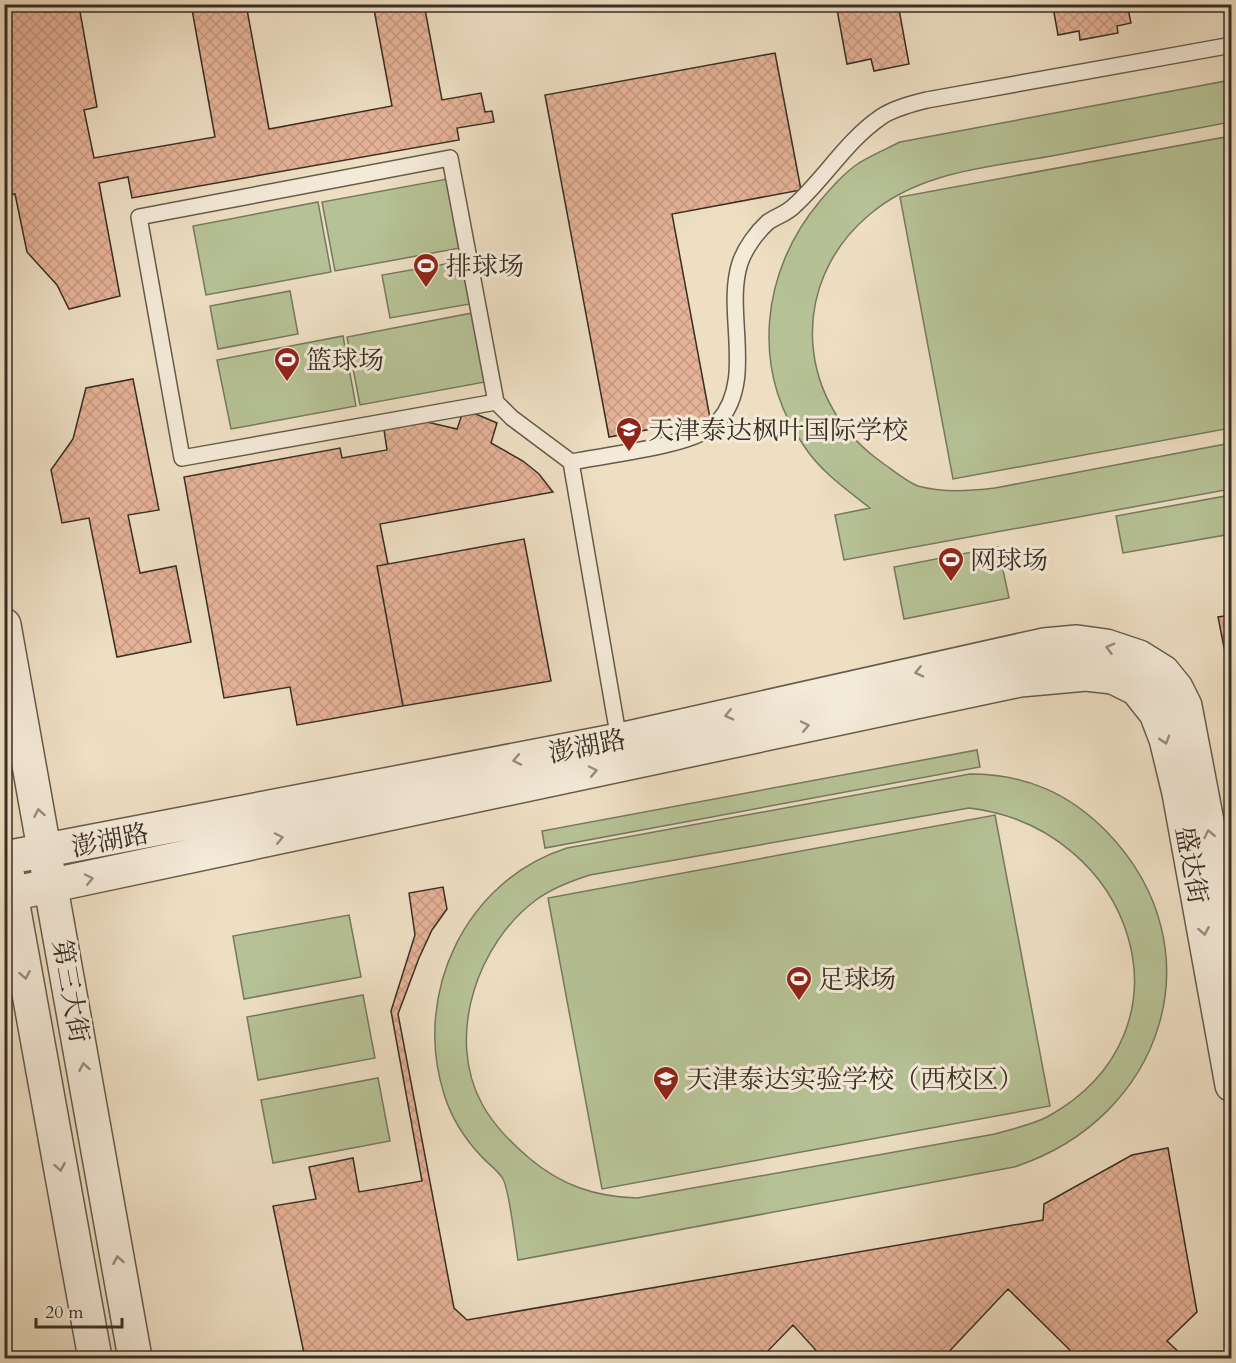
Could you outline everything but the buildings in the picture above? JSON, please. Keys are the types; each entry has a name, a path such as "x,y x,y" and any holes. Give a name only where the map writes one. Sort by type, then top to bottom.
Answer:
{"street":[{"name":"第三大街","path":"4,625 53,887 135,1359"},
{"name":"澎湖路","path":"5,857 46,852 619,740 1044,645 1077,642 1106,646 1139,657 1150,681"},
{"name":"澎湖路","path":"11,894 53,887 1020,680 1086,674 1150,681"},
{"name":"盛达街","path":"1232,953 1185,706 1176,688 1150,681 1156,713 1166,739 1179,793 1232,1085"},
{"name":"第三大街","path":"5,857 95,1359"}],"lane":[{"path":"571,462 677,442 705,433 718,422 730,405 735,385 736,281 740,262 752,240 769,222 794,207 838,157 882,117 927,100 1232,45"},
{"path":"496,402 182,458 139,217 450,158 496,402 512,418 571,462 619,740"}],"green space":[{"path":"1231,80 1231,122 983,167 934,179 889,200 869,215 842,243 824,275 815,308 813,343 819,377 833,409 855,439 884,464 918,486 966,491 995,488 1231,443 1231,489 844,560 835,515 870,508 826,472 804,446 787,416 775,385 770,353 770,321 775,289 785,258 800,228 820,201 838,180 854,167 900,142"},
{"path":"1231,136 1231,428 953,479 900,197"},
{"name":"篮球场","path":"447,179 460,248 335,271 322,202"},
{"name":"篮球场","path":"318,202 331,272 206,295 193,226"},
{"name":"排球场","path":"462,261 470,304 390,318 382,275"},
{"path":"290,291 298,334 218,349 210,306"},
{"name":"篮球场","path":"472,313 485,382 360,405 347,337"},
{"name":"篮球场","path":"343,336 356,406 231,429 217,360"},
{"path":"1231,495 1231,534 1123,553 1116,516"},
{"name":"网球场","path":"998,547 1009,598 904,619 894,567"},
{"path":"977,750 980,767 545,848 542,831"},
{"path":"970,774 1027,782 1045,788 1077,806 1092,818 1107,832 1142,878 1161,927 1167,977 1159,1025 1139,1071 1107,1111 1065,1144 1014,1167 518,1260 510,1206 503,1179 464,1135 450,1111 444,1094 436,1056 436,1017 442,980 456,945 475,913 501,886 531,864 567,848","holes":["969,808 1026,823 1072,852 1107,891 1128,937 1134,986 1124,1035 1095,1080 1047,1117 995,1134 637,1198 593,1192 553,1176 509,1140 497,1127 482,1104 471,1077 467,1049 468,1021 473,993 498,940 516,918 536,900 555,888 590,875"]},
{"name":"足球场","path":"995,815 1050,1106 602,1189 548,898"},
{"path":"349,915 361,977 244,999 233,936"},
{"path":"363,995 375,1058 258,1080 247,1017"},
{"path":"378,1078 390,1141 273,1163 261,1100"}],"place":[{"name":"排球场","path":"426,289"},
{"name":"篮球场","path":"287,383"},
{"name":"天津泰达枫叶国际学校","path":"629,453"},
{"name":"网球场","path":"951,583"},
{"name":"足球场","path":"799,1002"},
{"name":"天津泰达实验学校（西校区）","path":"666,1102"}]}
